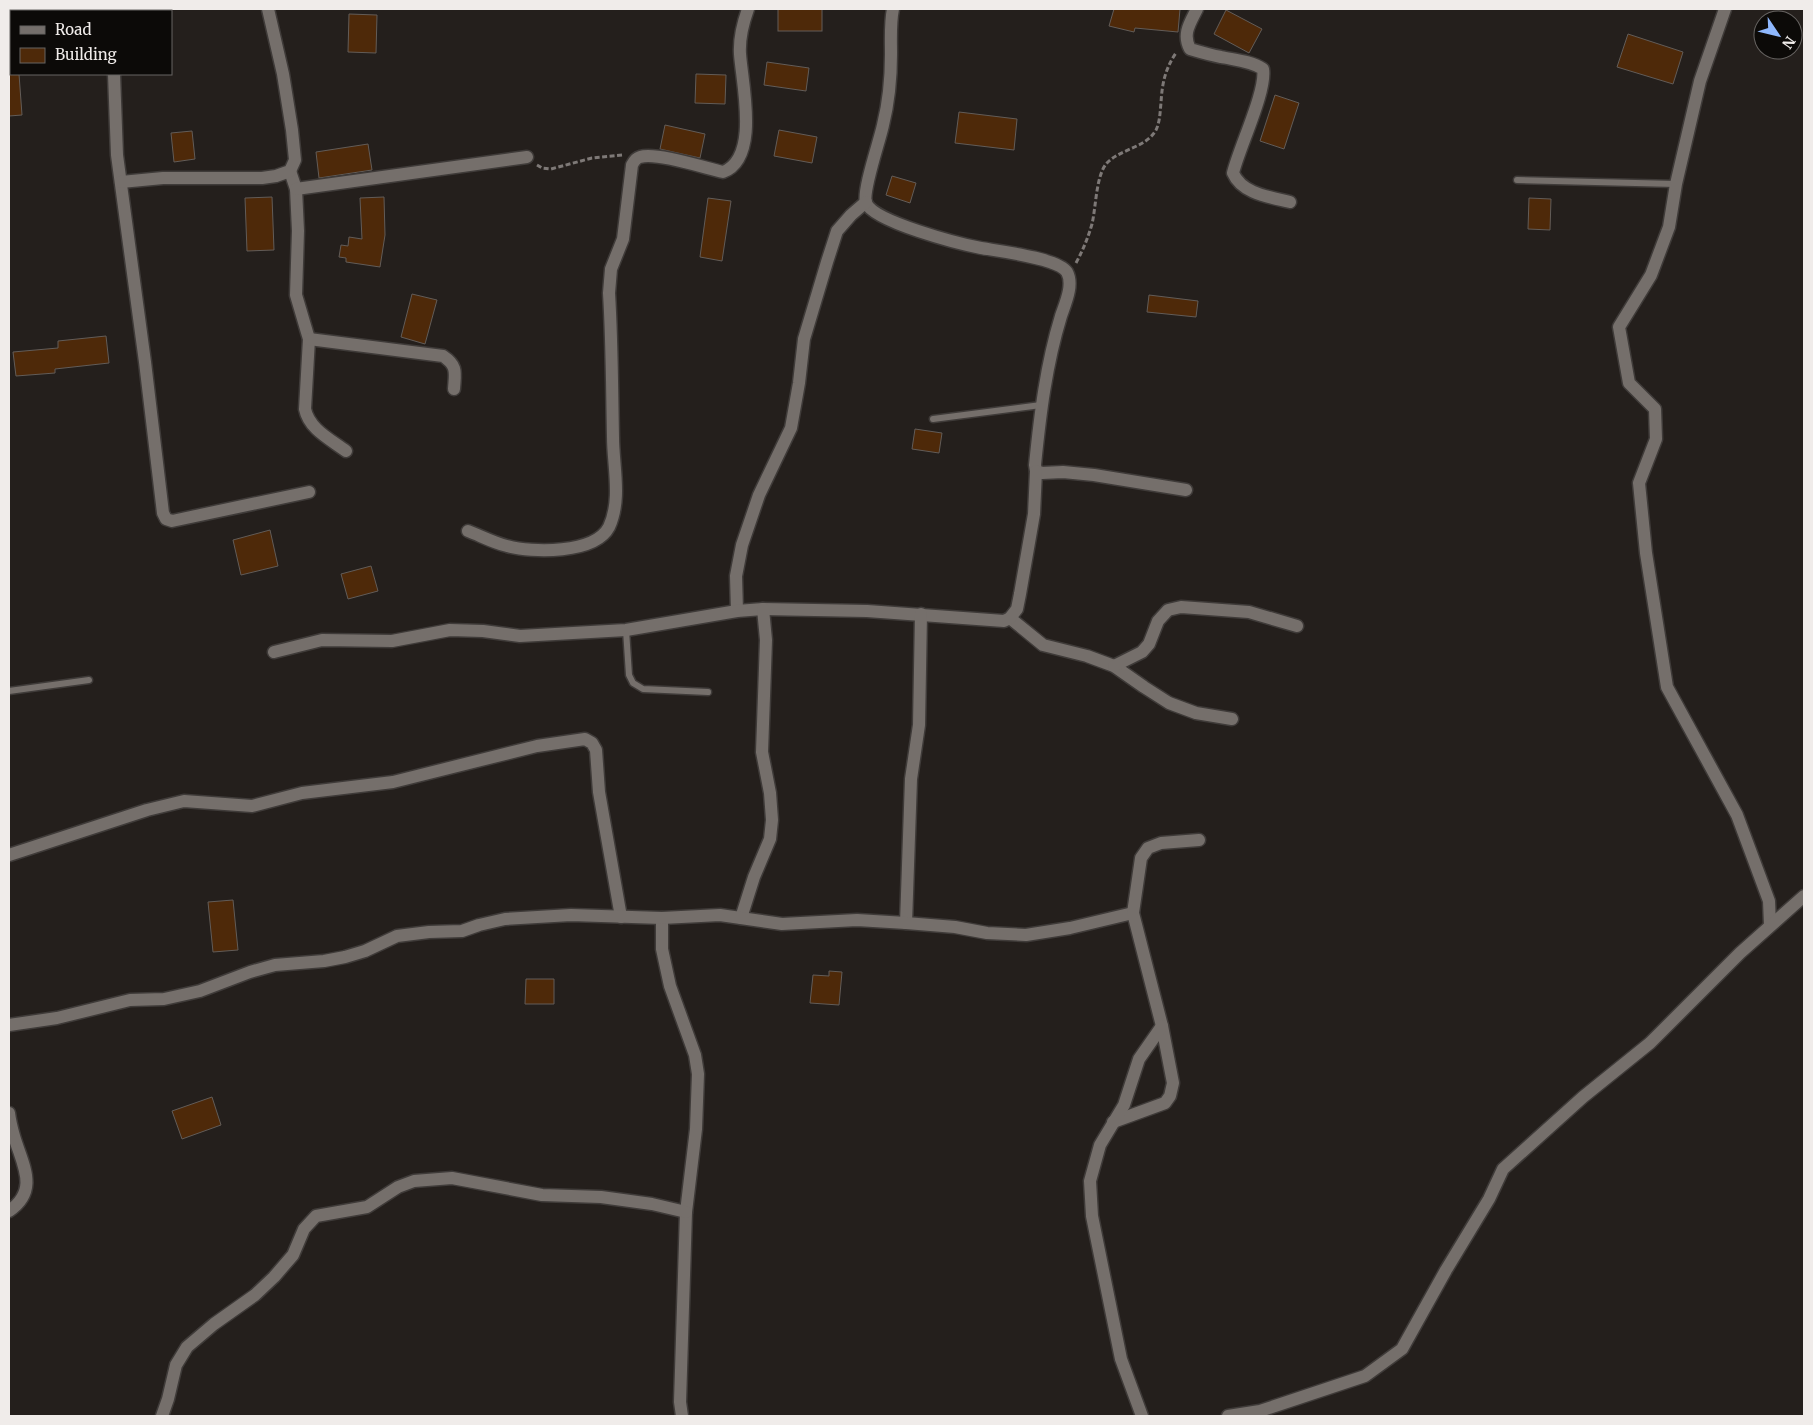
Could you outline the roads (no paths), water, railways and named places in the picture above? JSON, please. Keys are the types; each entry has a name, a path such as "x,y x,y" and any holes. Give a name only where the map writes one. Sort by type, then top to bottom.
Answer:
{"street":[{"path":"268,9 283,74 292,130 294,160 290,171 296,189 298,231 296,295 309,339 307,420 346,451"},
{"path":"468,531 507,546 540,550 578,547 599,539 609,527 616,499 612,442 610,277 611,269 623,239 632,165 640,157 654,156 723,172 731,169 737,162 743,146 746,111 740,52 741,27 748,9"},
{"path":"274,652 322,640 392,641 450,630 482,630 520,636 626,630 737,611 763,609 867,611 1004,621 1010,618 1017,609 1034,514 1035,465 1042,405 1055,337 1068,296 1070,282 1067,272 1057,265 1035,257 978,247 915,230 886,219 871,209 866,202 867,190 890,89 893,9"},
{"path":"1197,9 1188,28 1186,40 1190,49 1258,65 1263,69 1264,76 1257,101 1233,173 1241,185 1262,195 1290,202"},
{"path":"1725,9 1700,82 1676,184 1669,227 1651,275 1619,327 1629,383 1655,409 1656,439 1639,483 1646,553 1667,687 1737,815 1769,901 1770,925"},
{"path":"114,75 117,155 163,514 166,519 172,521 309,492"},
{"path":"296,189 528,157"},
{"path":"121,182 163,178 262,178 290,171"},
{"path":"737,611 736,576 742,545 760,495 791,428 804,339 827,262 837,231 850,215 866,202"},
{"path":"309,339 443,356 452,362 455,369 454,389"},
{"path":"1036,471 1042,473 1063,472 1094,475 1186,490"},
{"path":"1114,666 1142,652 1149,644 1158,620 1168,610 1181,607 1249,612 1297,626"},
{"path":"741,918 754,876 770,839 772,820 770,793 762,752 766,640 763,609"},
{"path":"906,923 911,779 919,725 921,614"},
{"path":"1010,618 1043,645 1087,656 1114,666 1169,703 1196,713 1232,719"},
{"path":"9,856 147,810 184,801 252,806 302,793 393,782 537,746 585,739 592,743 596,750 600,792 621,917"},
{"path":"1113,1122 1165,1103 1170,1096 1173,1083 1162,1026 1133,913 1141,858 1148,848 1161,843 1199,840"},
{"path":"1228,1416 1260,1411 1365,1376 1402,1349 1489,1199 1503,1169 1583,1097 1650,1043 1740,953 1804,896"},
{"path":"9,1025 57,1018 130,1000 164,999 200,991 250,972 275,965 324,961 345,957 366,951 397,936 412,933 462,932 479,925 505,919 571,915 662,918 720,915 782,924 857,920 955,927 987,933 1026,935 1070,928 1133,913"},
{"path":"662,918 662,949 670,986 695,1055 698,1074 696,1129 686,1212 680,1393 682,1416"},
{"path":"1142,1416 1121,1359 1092,1216 1090,1181 1100,1145 1124,1106 1140,1059 1162,1026"},
{"path":"9,1113 13,1135 26,1175 27,1186 23,1197 9,1211"},
{"path":"162,1416 176,1366 187,1347 214,1324 255,1295 274,1277 292,1255 304,1229 316,1216 367,1207 398,1187 414,1181 452,1178 542,1195 602,1197 652,1204 686,1212"}],"lane":[{"path":"1516,180 1676,184"},
{"path":"934,419 1042,405"},
{"path":"626,630 629,675 634,683 643,689 708,692"},
{"path":"9,691 89,680"}]}
